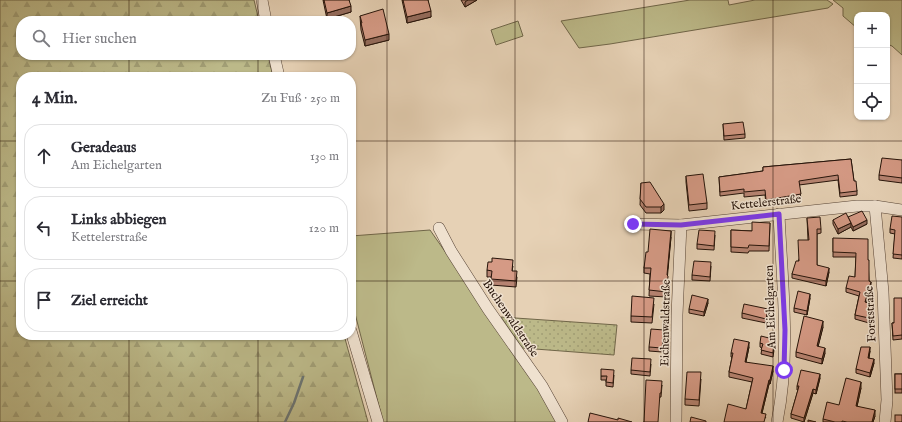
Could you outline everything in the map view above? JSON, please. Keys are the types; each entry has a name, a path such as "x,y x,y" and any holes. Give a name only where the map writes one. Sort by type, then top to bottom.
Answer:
{"street":[{"path":"262,0 265,16"},
{"path":"275,60 278,72"},
{"name":"Kettelerstraße","path":"633,224 681,225 857,206 875,206 902,210"},
{"name":"Forststraße","path":"875,206 883,292 887,400 886,422"},
{"name":"Am Eichelgarten","path":"777,422 781,402 785,330 779,214"},
{"name":"Eichenwaldstraße","path":"676,422 677,315 681,225"},
{"name":"Buchenwaldstraße","path":"439,228 450,251 488,309 542,386 562,422"},
{"path":"354,340 378,422"}],"green space":[{"path":"0,0 254,0 258,16 16,16 16,60 269,60 272,72 16,72 16,340 345,340 368,422 0,422"},
{"path":"690,0 728,0 729,5 755,0 827,0 833,4 828,8 579,48 561,21"},
{"path":"833,0 902,0 902,55 890,45 890,12 854,12 854,25 843,16 843,8"},
{"path":"518,21 523,36 496,45 491,30"},
{"path":"430,230 541,389 558,422 383,422 356,317 356,236"},
{"path":"501,317 617,325 614,355 522,348"}],"building":[{"path":"324,0 349,0 351,6 327,13"},
{"path":"403,0 428,0 431,11 407,17"},
{"path":"383,9 389,34 365,40 360,16"},
{"path":"743,122 745,134 724,136 723,124"},
{"path":"882,158 902,160 902,178 879,175"},
{"path":"851,159 857,191 840,193 838,175 799,181 801,194 766,200 765,190 744,192 744,189 720,192 719,177 763,171 763,167"},
{"path":"703,174 707,203 689,205 686,176"},
{"path":"650,182 664,204 661,207 646,207 640,199 641,183"},
{"path":"862,211 867,220 853,227 848,217"},
{"path":"846,213 851,223 838,229 833,220"},
{"path":"892,216 902,217 902,255 893,254 895,230 890,229"},
{"path":"820,217 821,229 817,229 817,265 829,268 826,281 792,274 796,261 799,261 798,240 809,240 807,218"},
{"path":"752,222 770,223 769,246 749,245 748,248 731,247 731,230 752,231"},
{"path":"650,229 671,231 667,292 649,290 651,268 644,268 646,252 648,252"},
{"path":"699,230 715,231 714,246 697,244"},
{"path":"833,238 868,239 869,281 871,282 865,302 872,304 869,318 855,315 860,292 846,288 849,276 855,277 856,253 833,252"},
{"path":"492,258 513,260 512,271 517,271 516,281 491,279 492,271 487,270 488,262 492,262"},
{"path":"694,261 711,262 710,277 692,275"},
{"path":"798,291 810,294 807,311 794,308"},
{"path":"692,295 708,299 704,312 689,309"},
{"path":"632,296 654,298 652,317 631,316"},
{"path":"894,298 902,298 902,335 893,336 892,323 894,323"},
{"path":"744,304 768,309 766,319 742,313"},
{"path":"804,316 823,321 817,346 825,348 822,359 796,352"},
{"path":"651,329 664,330 662,348 649,347"},
{"path":"761,336 773,339 771,345 774,346 773,353 761,350 763,344 760,343"},
{"path":"734,339 749,342 745,362 773,366 761,413 766,414 764,422 724,422 728,404 746,409 753,378 729,372"},
{"path":"861,347 870,347 868,358 874,359 870,373 856,369"},
{"path":"632,358 651,359 650,372 631,370"},
{"path":"601,369 614,370 613,383 606,382 607,376 601,376"},
{"path":"801,370 820,374 816,390 813,389 804,418 791,414 799,386 797,386"},
{"path":"687,372 701,372 699,400 685,399"},
{"path":"895,374 902,374 902,389 895,389"},
{"path":"846,378 861,382 856,406 875,410 872,422 835,422 823,419 827,402 839,405"},
{"path":"646,380 662,381 658,422 644,422"},
{"path":"590,413 618,420 618,418 632,422 588,422"},
{"path":"895,415 902,415 902,422 895,422"},
{"path":"691,417 706,421 706,422 690,422"}],"waterway":[{"path":"285,422 294,403 303,377"}],"route":[{"path":"633,224 681,225 779,214 785,330 784,370"}]}
